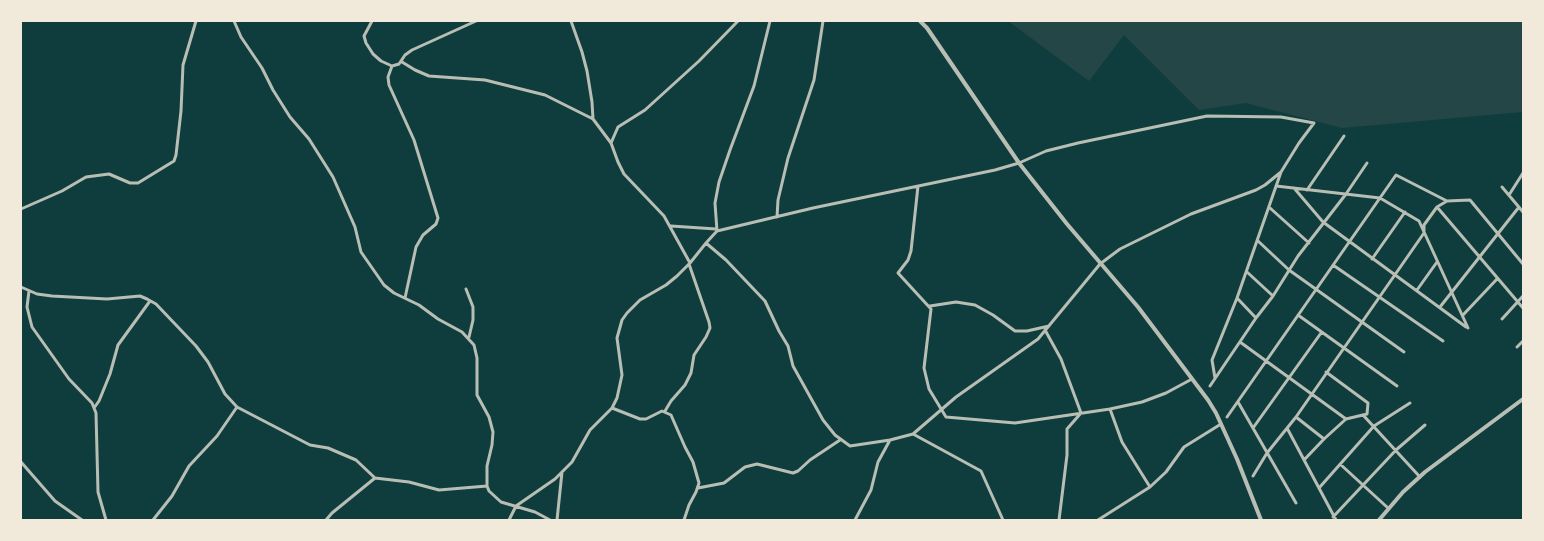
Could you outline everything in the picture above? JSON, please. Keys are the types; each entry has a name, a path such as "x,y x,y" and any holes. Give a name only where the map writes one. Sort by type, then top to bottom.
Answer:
{"street":[{"path":"21,209 62,190 86,176 110,174 126,181 138,183 174,161 181,111 183,65 196,21"},
{"path":"234,21 241,37 262,68 272,90 293,121 309,139 333,177 355,226 359,245 364,256 384,284 390,290 419,305 469,337 476,351 477,395 489,417 492,432 492,445 488,462 487,486 492,496 535,512 550,520"},
{"path":"372,21 364,36 366,43 373,54 381,61 392,66 402,62 405,55 412,50 476,21"},
{"path":"571,21 584,58 592,102 593,119"},
{"path":"610,143 618,127 645,110 699,61 738,21"},
{"path":"509,520 516,506 562,472 572,462 590,430 612,408 617,398 622,375 617,338 622,320 640,300 666,285 689,263 716,230 716,203 719,182 754,86 770,21"},
{"path":"777,217 778,200 788,158 814,80 822,21"},
{"path":"920,21 927,28 1019,163 1100,264 1138,307 1208,400 1221,424 1261,520"},
{"path":"402,62 429,76 485,80 545,95 593,119 610,143 624,174 655,205 671,226 689,263 709,322 710,328 706,337 694,355 691,373 685,384 671,401 666,411"},
{"path":"392,66 388,77 389,85 414,140 438,218 434,225 422,235 416,247 405,298"},
{"path":"671,226 716,230 995,170 1019,163 1046,151 1207,116 1281,117 1314,124 1299,143 1281,172 1247,272 1212,360 1215,378"},
{"path":"1307,190 1344,136"},
{"path":"1210,386 1256,318 1273,296 1289,270 1323,222 1346,194 1367,163"},
{"path":"706,243 726,260 765,301 788,346 792,366 823,420 840,440 850,446 857,446 913,434 940,410 989,373 1026,349 1049,326 1100,264 1120,249 1191,214 1256,190 1281,172"},
{"path":"1509,195 1523,173"},
{"path":"1227,417 1396,175 1447,201"},
{"path":"918,186 911,251 908,260 898,273 930,306 931,312 924,368 929,388 944,415 951,418 1015,423 1110,409 1142,402 1166,393 1192,379"},
{"path":"1276,186 1294,188 1307,190 1380,198 1419,221 1468,328 1323,222 1294,188"},
{"path":"1502,187 1523,212"},
{"path":"1253,476 1267,453 1296,416 1326,372 1344,349 1361,322 1424,233 1424,225 1437,207 1447,201 1470,200 1523,264"},
{"path":"1437,207 1523,308"},
{"path":"1440,307 1519,207"},
{"path":"1270,208 1309,243"},
{"path":"1372,259 1405,212"},
{"path":"1258,241 1289,270 1404,352"},
{"path":"1417,290 1437,262"},
{"path":"1333,265 1443,341"},
{"path":"1247,272 1273,296"},
{"path":"1463,316 1497,279"},
{"path":"21,287 29,291 52,296 108,299 140,296 156,304 183,331 203,354 225,394 237,407 310,445 328,448 356,460 376,478 409,482 439,490 487,486"},
{"path":"466,289 473,307 473,320 469,337"},
{"path":"29,291 27,307 32,327 63,372 92,403 96,413 98,492 106,520"},
{"path":"1502,319 1523,296"},
{"path":"1237,298 1256,318"},
{"path":"94,408 104,388 118,345 150,301"},
{"path":"930,306 956,302 972,304 988,312 1015,331 1027,331 1049,326"},
{"path":"1298,315 1321,333 1398,386"},
{"path":"1045,330 1061,360 1081,413"},
{"path":"1253,428 1321,333"},
{"path":"1517,347 1523,341"},
{"path":"1240,342 1346,419"},
{"path":"1304,460 1346,419 1367,414 1368,403 1326,372"},
{"path":"1379,520 1388,508 1420,477 1523,399"},
{"path":"1238,402 1296,503"},
{"path":"1319,488 1374,426 1410,403"},
{"path":"153,520 172,496 189,466 217,436 237,407"},
{"path":"612,408 640,419 646,419 662,411 666,411 671,415 693,462 698,488 689,505 684,520"},
{"path":"1110,409 1120,439 1150,487"},
{"path":"1059,520 1068,455 1067,429 1081,413"},
{"path":"1363,415 1420,477"},
{"path":"1296,416 1324,439"},
{"path":"1098,520 1150,487 1166,472 1184,446 1221,424"},
{"path":"1287,428 1335,518 1362,484 1396,450 1425,425"},
{"path":"913,434 981,471 1003,520"},
{"path":"698,488 724,483 745,467 757,464 793,473 798,471 810,460 840,440"},
{"path":"855,520 871,490 878,462 890,440"},
{"path":"21,462 55,501 82,520"},
{"path":"1340,464 1388,508"},
{"path":"557,520 562,472"},
{"path":"326,520 332,513 376,478"}],"shaded area":[{"path":"1008,21 1523,21 1523,112 1342,128 1246,103 1199,110 1124,35 1089,81"}]}
